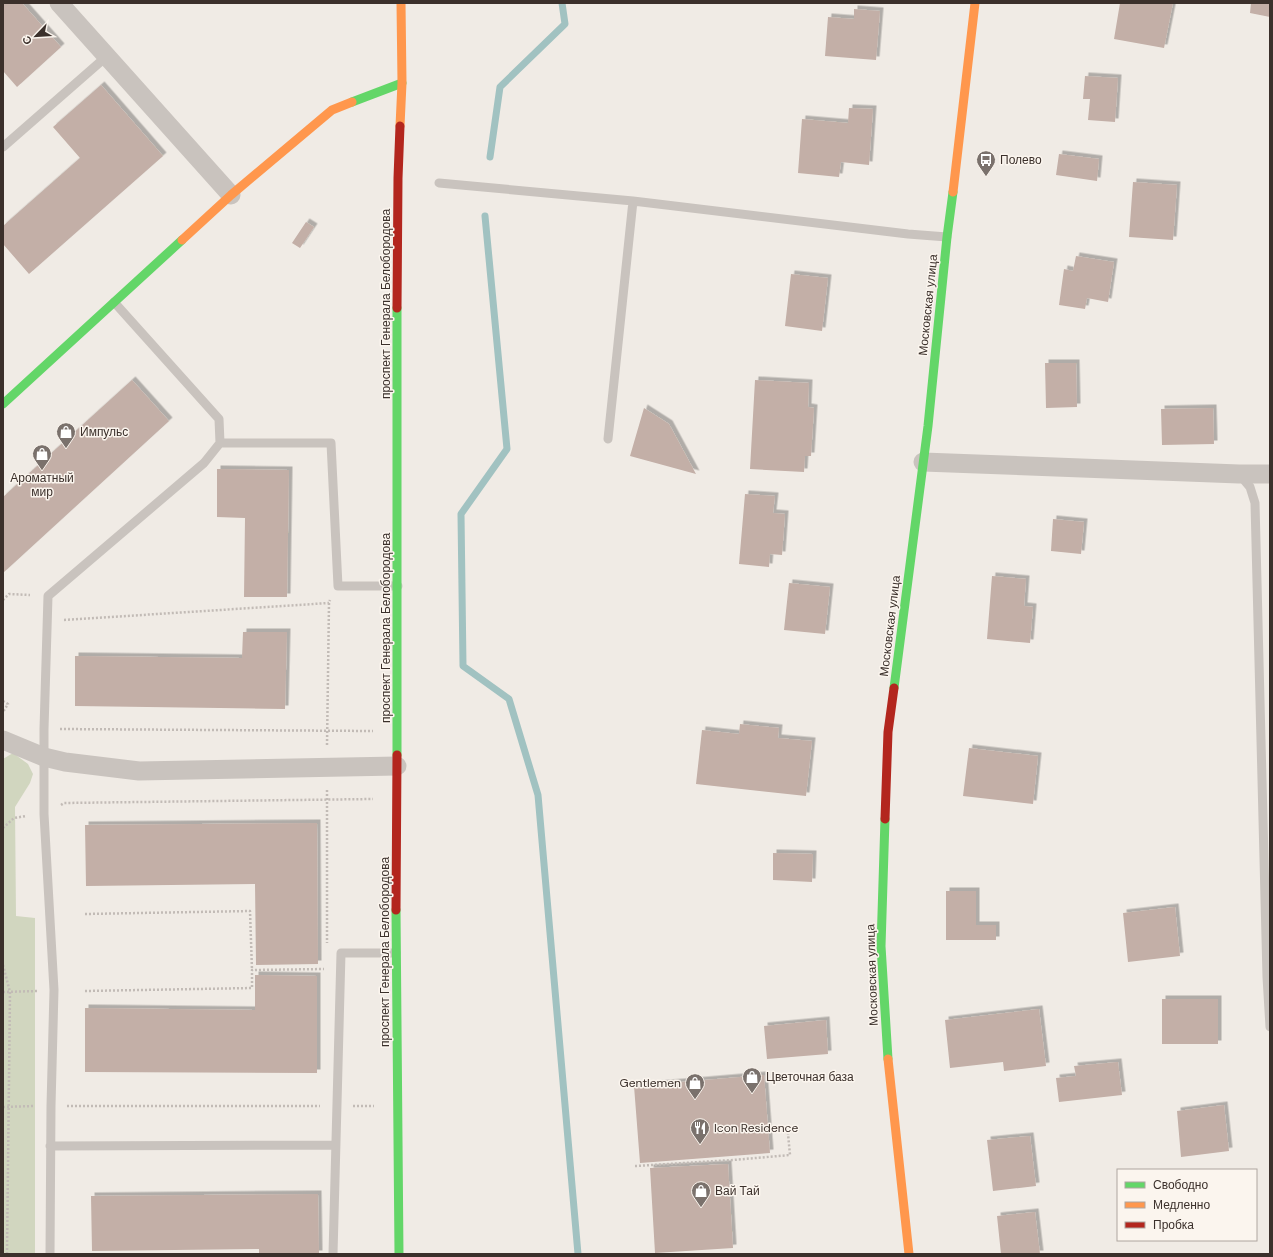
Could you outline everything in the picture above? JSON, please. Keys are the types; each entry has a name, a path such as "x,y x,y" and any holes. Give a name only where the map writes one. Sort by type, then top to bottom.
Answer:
{"street":[{"path":"59,3 231,194"},
{"name":"проспект Генерала Белобородова","path":"399,1254 396,953 398,586 397,287 398,178 402,83 402,3"},
{"name":"Московская улица","path":"909,1254 889,1079 880,946 888,732 928,426 947,237 975,3"},
{"path":"3,404 231,194 332,110 402,83"},
{"path":"923,462 1270,474"},
{"path":"3,740 44,756 65,762 139,771 397,766"}],"lane":[{"path":"3,146 107,56"},
{"path":"439,183 633,201 908,234 947,237"},
{"path":"608,439 633,201"},
{"path":"50,1254 50,1146 54,990 44,814 44,729 48,596 204,463 220,443 219,419 114,302"},
{"path":"220,443 331,443 338,586 398,586"},
{"path":"1239,474 1250,487 1256,503 1267,977 1270,1027"},
{"path":"333,1254 341,953 396,953"},
{"path":"50,1146 335,1145"}],"path":[{"path":"3,600 9,594 48,596"},
{"path":"48,621 329,603"},
{"path":"3,702 8,704 3,712"},
{"path":"44,729 376,732"},
{"path":"3,828 14,818 44,814 64,803 376,799"},
{"path":"85,914 250,911 252,970 252,988 85,991"},
{"path":"3,965 10,992 7,1254"},
{"path":"252,970 341,969"},
{"path":"3,992 54,990"},
{"path":"3,1107 375,1106"},
{"path":"635,1166 733,1160 790,1154 788,1134"}],"green space":[{"path":"13,753 28,764 33,774 30,783 15,807 16,916 35,918 35,1254 3,1254 3,759"}],"building":[{"path":"3,3 22,3 61,47 17,87 3,71"},
{"path":"1120,3 1173,3 1164,48 1114,39"},
{"path":"1251,3 1270,3 1270,17 1250,13"},
{"path":"854,9 880,11 876,60 825,56 828,17 854,19"},
{"path":"1085,76 1118,78 1115,122 1088,120 1090,99 1083,99"},
{"path":"101,85 163,156 29,274 3,244 3,226 80,158 53,127"},
{"path":"849,108 873,109 869,165 841,162 839,177 798,173 802,119 848,123"},
{"path":"1059,154 1099,159 1097,181 1056,175"},
{"path":"1133,182 1177,185 1173,240 1129,237"},
{"path":"306,222 314,227 300,248 292,243"},
{"path":"1076,256 1114,262 1108,302 1087,298 1085,309 1059,305 1064,269 1073,271"},
{"path":"791,274 828,278 822,331 785,326"},
{"path":"1045,363 1076,363 1077,407 1046,408"},
{"path":"132,380 169,421 3,573 3,497"},
{"path":"755,380 809,383 808,407 814,408 811,456 805,456 804,472 750,469"},
{"path":"644,408 669,424 696,474 630,456"},
{"path":"1213,408 1214,444 1162,445 1161,409"},
{"path":"217,469 289,470 287,597 244,597 245,518 217,517"},
{"path":"745,494 775,496 773,513 785,514 782,555 770,554 769,567 739,564"},
{"path":"1053,519 1084,522 1081,554 1051,551"},
{"path":"992,576 1026,579 1024,606 1033,607 1030,643 987,639"},
{"path":"789,583 830,587 825,634 784,630"},
{"path":"243,632 287,632 285,709 75,706 75,656 242,658"},
{"path":"740,724 779,728 778,738 812,741 806,796 696,784 702,730 739,734"},
{"path":"969,748 1038,756 1033,804 963,796"},
{"path":"317,823 318,964 256,965 255,884 86,886 85,825"},
{"path":"773,853 813,854 812,882 773,880"},
{"path":"946,891 976,891 976,925 996,925 996,940 946,940"},
{"path":"1175,907 1180,956 1128,962 1123,913"},
{"path":"255,975 317,976 317,1073 85,1072 85,1008 255,1010"},
{"path":"1162,999 1218,999 1218,1044 1162,1044"},
{"path":"1039,1009 1046,1066 1004,1071 1003,1062 950,1068 945,1020"},
{"path":"826,1020 828,1054 767,1059 764,1026"},
{"path":"1118,1062 1122,1095 1059,1102 1056,1078 1076,1076 1074,1066"},
{"path":"764,1075 770,1153 640,1163 634,1086"},
{"path":"1224,1105 1229,1151 1181,1157 1177,1111"},
{"path":"1030,1136 1036,1186 993,1191 987,1140"},
{"path":"728,1164 733,1248 655,1253 650,1168"},
{"path":"318,1194 319,1254 259,1254 259,1249 92,1251 91,1196"},
{"path":"1035,1212 1040,1254 1001,1254 997,1216"}],"waterway":[{"path":"490,157 500,87 565,24 562,3"},
{"path":"485,216 507,449 461,514 463,666 509,699 538,795 578,1254"}],"traffic: fast":[{"path":"352,102 402,83"},
{"path":"894,688 928,426 953,192"},
{"path":"3,404 182,240"},
{"path":"397,308 397,755"},
{"path":"885,819 881,946 888,1059"},
{"path":"396,910 399,1254"}],"traffic: slow":[{"path":"400,126 402,83 401,3"},
{"path":"953,192 975,3"},
{"path":"182,240 231,195 332,110 352,102"},
{"path":"888,1059 909,1254"}],"traffic: jam":[{"path":"397,308 400,126"},
{"path":"885,819 888,732 894,688"},
{"path":"396,910 397,755"}],"place":[{"name":"Полево","path":"986,177"},
{"name":"Импульс","path":"66,449"},
{"name":"Ароматный мир","path":"42,471"},
{"name":"Цветочная база","path":"752,1094"},
{"name":"Gentlemen","path":"695,1100"},
{"name":"Icon Residence","path":"700,1145"},
{"name":"Вай Тай","path":"701,1208"}]}
